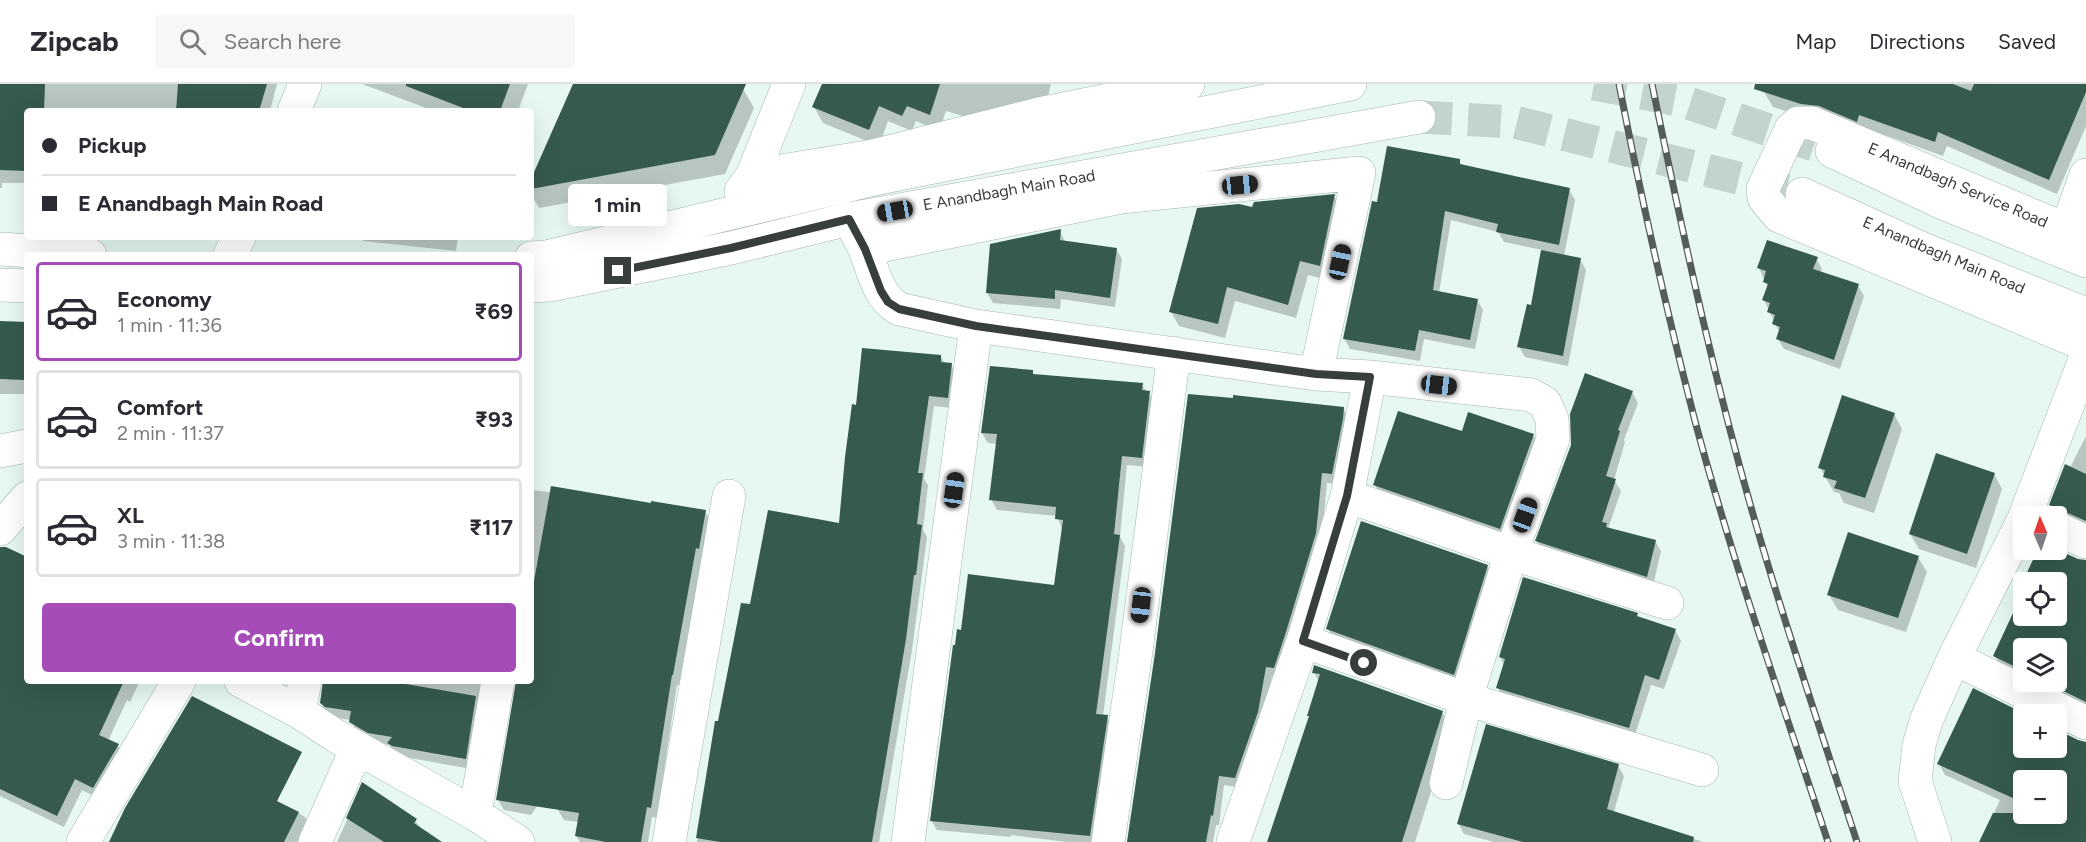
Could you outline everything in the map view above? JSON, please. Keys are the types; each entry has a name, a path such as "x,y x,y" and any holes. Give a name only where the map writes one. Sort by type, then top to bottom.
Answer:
{"street":[{"path":"295,108 305,84"},
{"path":"725,214 752,176 789,84"},
{"path":"1039,114 1050,84"},
{"path":"752,176 873,156 1039,114 1188,84"},
{"path":"534,258 546,257 883,177 1350,84"},
{"name":"E Anandbagh Main Road","path":"534,286 550,285 719,250 849,219 1419,117"},
{"path":"2086,261 1943,203 1832,140 1805,122 1797,123 1791,129 1763,189 1764,198 1779,216 2086,345"},
{"name":"E Anandbagh Service Road","path":"1832,140 2076,234"},
{"path":"865,249 1121,197 1359,173 1316,374"},
{"path":"2076,234 2086,175"},
{"name":"E Anandbagh Main Road","path":"1802,194 1923,249 2086,314"},
{"path":"849,219 865,249 881,291 888,302 899,309 976,326 1316,374 1370,377 1531,395 1545,403 1552,419 1553,439 1511,554 1466,699 1446,783"},
{"path":"0,249 45,252"},
{"path":"0,285 24,286"},
{"path":"909,842 976,326"},
{"path":"1108,842 1174,353"},
{"path":"2030,506 2086,357"},
{"path":"1233,842 1303,641 1347,496 1370,377"},
{"path":"0,451 24,447"},
{"path":"669,842 729,496"},
{"path":"1347,496 1511,554 1666,603"},
{"path":"2067,533 2086,542"},
{"path":"1935,842 1915,781 1918,745 1954,658 2013,542"},
{"path":"1303,641 1466,699 1702,770"},
{"path":"1954,658 2086,723"},
{"path":"83,842 177,684"},
{"path":"253,684 302,696 357,748 475,814 518,842"},
{"path":"475,814 497,684"},
{"path":"315,842 357,748"}],"building":[{"path":"0,84 45,84 44,108 24,108 24,171 0,170"},
{"path":"178,84 267,84 260,108 176,108"},
{"path":"406,84 510,84 501,108 463,108 406,86"},
{"path":"573,84 746,84 715,155 534,188 534,172"},
{"path":"822,84 940,84 930,115 907,106 902,116 879,106 869,130 812,107"},
{"path":"1755,84 1953,84 1971,91 1974,84 2086,84 2086,92 2049,180 1938,132 1935,142 1859,115 1857,122 1819,106 1801,104 1754,89"},
{"path":"1387,146 1460,159 1460,164 1570,188 1559,245 1496,232 1498,224 1445,211 1433,290 1478,299 1470,340 1419,330 1415,351 1343,339 1372,201 1377,202"},
{"path":"1335,194 1320,266 1300,261 1288,305 1227,287 1218,324 1169,312 1197,208 1239,204 1252,207 1254,202"},
{"path":"1061,229 1060,240 1117,248 1110,298 1055,290 1055,299 986,293 990,244"},
{"path":"1767,240 1818,257 1813,269 1859,284 1834,360 1776,339 1780,327 1772,324 1775,315 1767,312 1770,303 1762,300 1768,284 1763,282 1766,271 1757,268"},
{"path":"1541,250 1581,258 1563,356 1517,347 1527,304 1531,305"},
{"path":"0,321 24,322 24,380 0,379"},
{"path":"862,348 941,355 941,362 952,363 948,398 929,396 918,473 923,473 917,524 922,525 916,575 914,575 906,639 872,842 720,842 696,838 715,721 718,721 741,603 750,604 768,510 839,523 845,457 852,404 856,405"},
{"path":"990,366 1033,370 1033,374 1143,383 1142,390 1150,391 1142,458 1122,456 1114,534 1120,535 1096,714 1108,715 1090,836 930,821 953,645 955,645 957,629 961,630 968,574 1054,585 1063,520 1055,519 1056,507 989,500 997,434 981,433"},
{"path":"1585,373 1633,391 1618,430 1620,431 1606,476 1616,479 1602,522 1607,523 1606,527 1656,540 1647,577 1535,541 1571,445 1570,414"},
{"path":"1188,394 1233,398 1233,395 1344,407 1343,419 1332,474 1322,473 1316,533 1285,635 1274,668 1266,667 1258,712 1235,778 1219,776 1213,816 1211,815 1206,842 1127,842 1155,653"},
{"path":"1842,395 1895,413 1865,498 1834,488 1837,481 1823,477 1825,470 1818,468"},
{"path":"1398,411 1462,431 1468,412 1534,434 1500,529 1373,485"},
{"path":"1936,453 1995,473 1967,554 1909,534"},
{"path":"2065,464 2086,474 2086,521 2067,513 2067,506 2049,505"},
{"path":"551,486 706,510 699,549 696,548 672,675 651,808 647,807 641,842 606,842 575,836 579,813 496,800 515,684 534,684 534,581"},
{"path":"1361,521 1488,565 1454,675 1326,629"},
{"path":"1848,532 1919,556 1898,618 1827,595"},
{"path":"0,547 6,547 24,556 24,684 123,684 99,735 119,744 93,788 75,779 57,816 0,789"},
{"path":"2067,554 2086,560 2086,702 2066,692 2067,638 2013,638 2013,666 1993,656 2013,613 2013,626 2067,626 2067,572 2027,572 2033,560 2067,560"},
{"path":"1523,577 1638,613 1637,616 1676,629 1659,680 1645,675 1629,728 1496,688 1505,659 1499,657"},
{"path":"1314,665 1443,711 1402,842 1267,842 1309,716 1307,716 1320,674 1312,673"},
{"path":"323,684 406,684 476,696 466,759 392,746 387,743 392,737 368,733 349,722 351,711 325,707 320,703"},
{"path":"1973,688 2013,708 2013,758 2067,758 2067,734 2086,742 2086,842 1979,842 1993,813 2013,813 2013,824 2067,824 2067,770 2013,770 2013,798 1937,764"},
{"path":"192,696 302,752 277,801 299,812 284,842 109,842 125,808"},
{"path":"1486,724 1619,764 1607,809 1694,837 1693,842 1523,842 1457,824"},
{"path":"362,782 417,819 414,823 442,842 384,842 346,818"}],"tunnel":[{"path":"1594,84 1679,100 1832,151"},
{"path":"1419,117 1515,122 1802,194"}],"railway":[{"path":"1619,84 1654,253 1695,421 1742,580 1828,842"},
{"path":"1652,84 1691,266 1734,446 1779,600 1857,842"}],"route":[{"path":"618,271 731,248 849,219 865,249 881,291 888,302 899,309 976,326 1316,374 1370,377 1347,496 1303,641 1364,663"}]}
